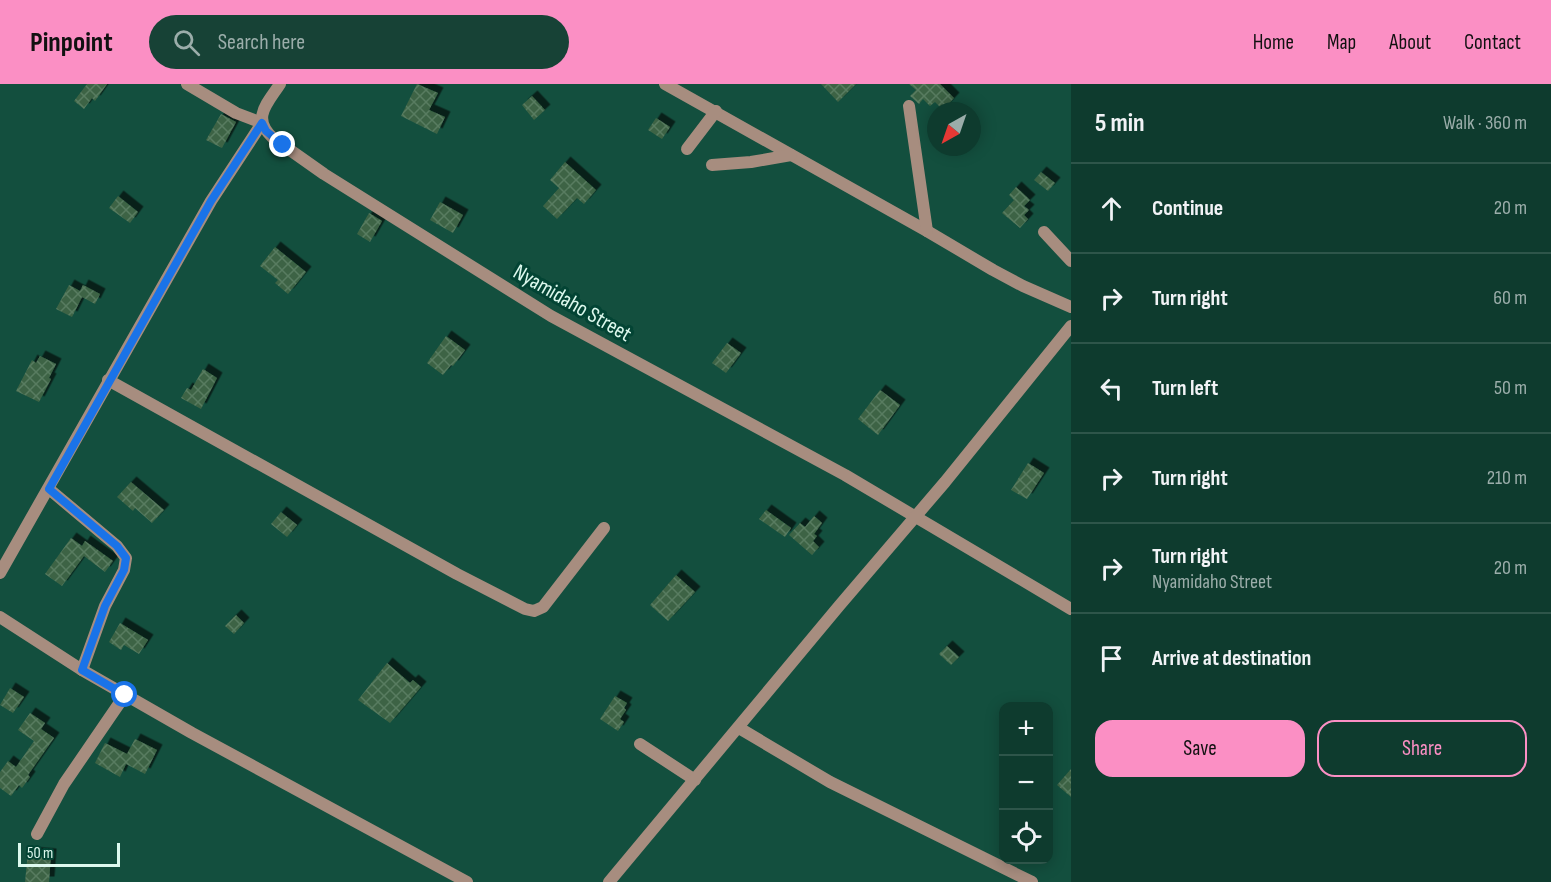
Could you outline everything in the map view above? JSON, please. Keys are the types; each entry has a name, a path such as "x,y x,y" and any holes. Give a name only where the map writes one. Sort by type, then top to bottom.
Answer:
{"street":[{"path":"187,84 236,113 262,123"},
{"path":"0,573 211,201 262,123 261,116 265,107 280,84"},
{"path":"665,84 1023,286 1071,307"},
{"path":"909,106 927,231"},
{"path":"687,149 716,111"},
{"name":"Nyamidaho Street","path":"262,123 273,138 324,174 551,316 845,475 1071,609"},
{"path":"712,165 751,162 791,155"},
{"path":"1044,232 1071,261"},
{"path":"609,882 826,621 915,518 1071,326"},
{"path":"108,380 457,574 525,609 534,611 543,607 604,528"},
{"path":"49,489 117,546 126,558 124,570 105,606 82,670"},
{"path":"0,617 125,695 467,882"},
{"path":"37,834 64,784 125,695"},
{"path":"739,728 830,782 1032,882"},
{"path":"640,744 695,780"}],"building":[{"path":"87,84 107,84 95,101 92,98 84,109 74,101"},
{"path":"417,84 438,93 429,110 445,117 437,134 401,116"},
{"path":"821,84 856,84 838,102"},
{"path":"909,84 940,84 954,98 950,102 927,103 923,99 919,104 910,96 916,90"},
{"path":"532,96 545,110 534,120 522,105"},
{"path":"221,114 236,122 222,148 206,140"},
{"path":"656,118 670,127 662,139 648,130"},
{"path":"565,162 596,190 584,204 577,198 557,219 543,206 559,188 550,180"},
{"path":"1041,172 1055,183 1048,191 1034,180"},
{"path":"1016,187 1030,200 1024,206 1029,210 1024,215 1028,219 1020,228 1002,213 1014,200 1009,195"},
{"path":"118,196 138,212 130,223 109,208"},
{"path":"440,202 463,215 453,233 430,220"},
{"path":"369,213 382,221 370,242 357,234"},
{"path":"275,247 306,272 288,294 275,283 278,280 260,266"},
{"path":"69,285 80,291 83,285 100,294 95,304 82,297 72,317 56,309"},
{"path":"446,336 465,350 443,375 427,363"},
{"path":"727,343 741,353 726,373 712,363"},
{"path":"40,356 56,364 39,402 16,391 32,360 36,363"},
{"path":"203,369 217,378 201,409 181,398 187,388 191,390"},
{"path":"880,390 900,405 878,435 858,419"},
{"path":"1028,463 1044,473 1027,499 1011,490"},
{"path":"131,482 164,510 152,523 135,508 133,511 117,497"},
{"path":"766,510 791,528 785,537 759,519"},
{"path":"281,512 297,525 287,537 271,524"},
{"path":"814,516 822,523 814,534 817,536 813,541 819,547 812,555 789,535 800,523 805,527"},
{"path":"71,538 82,546 85,541 113,561 105,572 84,556 62,586 45,574"},
{"path":"676,575 695,592 668,621 650,605"},
{"path":"236,615 244,623 234,634 225,626"},
{"path":"120,623 148,640 139,654 124,645 121,650 109,642"},
{"path":"947,646 959,657 951,665 939,654"},
{"path":"387,663 410,683 413,680 421,687 390,723 358,700"},
{"path":"10,688 24,697 13,713 0,705"},
{"path":"615,696 627,703 624,708 626,710 620,719 624,722 618,731 600,719"},
{"path":"30,713 45,723 41,729 54,738 28,775 30,777 22,788 19,785 11,796 0,788 0,772 8,761 16,767 34,741 18,730"},
{"path":"135,739 157,750 145,774 126,764 120,777 95,763 105,743 127,754"},
{"path":"1071,769 1071,797 1057,785"},
{"path":"28,852 51,854 49,882 25,882"}],"route":[{"path":"125,695 82,670 105,606 124,570 126,558 117,546 49,489 108,380 211,201 262,123 266,131 283,145"}]}
